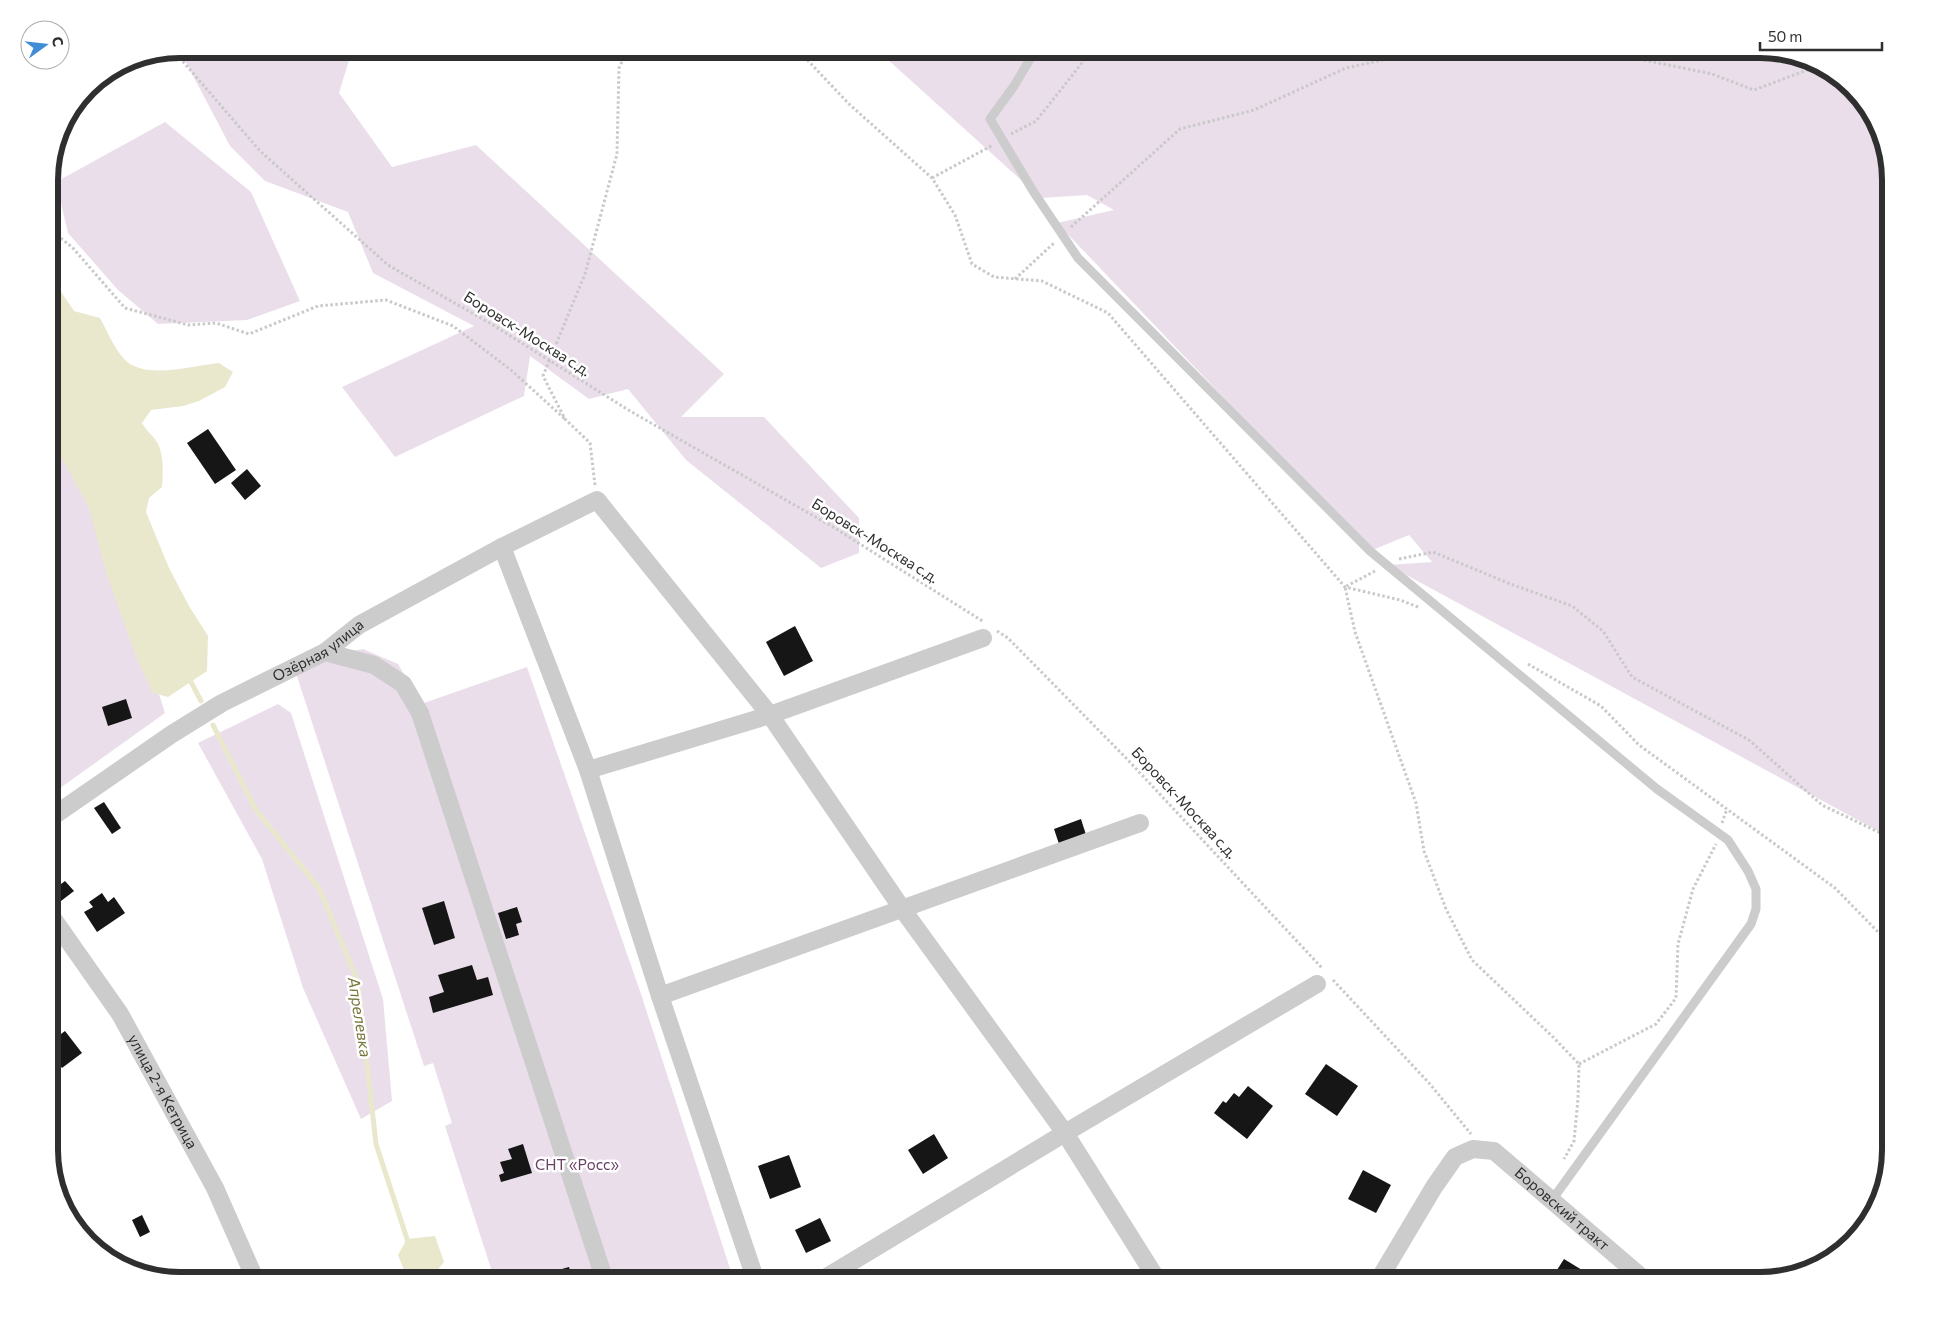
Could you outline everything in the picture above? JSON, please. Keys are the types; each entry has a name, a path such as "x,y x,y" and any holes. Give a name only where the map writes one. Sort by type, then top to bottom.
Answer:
{"street":[{"path":"597,500 770,715 903,910 1065,1133 1151,1272"},
{"name":"Озёрная улица","path":"58,813 172,734 222,703 325,652 359,625 502,547 597,500"},
{"path":"502,547 588,770 660,996 753,1272"},
{"path":"588,770 770,715 983,638"},
{"path":"325,652 374,665 403,684 420,713 602,1272"},
{"path":"660,996 1140,823"},
{"name":"улица 2-я Кетрица","path":"58,926 120,1014 214,1188 252,1272"},
{"path":"835,1272 1317,984"},
{"name":"Боровский тракт","path":"1479,1150 1494,1151 1636,1272"},
{"path":"1383,1272 1434,1187 1455,1157 1479,1150"}],"lane":[{"path":"1031,57 1014,86 990,119 1033,191 1085,265 1370,551 1657,789 1728,840 1748,871 1756,889 1756,909 1751,924 1552,1200"}],"path":[{"name":"Боровск-Москва с.д.","path":"178,57 260,151 388,266 493,325 630,411 833,526 1008,638 1127,759 1429,1083 1479,1150"},
{"path":"565,419 543,376 585,274 614,163 616,154 619,68 624,57"},
{"path":"805,57 850,104 932,178 955,214 972,264 994,277 1042,281 1108,313 1345,587 1355,632 1416,803 1424,851 1446,909 1472,960 1579,1064 1574,1141 1560,1168"},
{"path":"932,178 1036,121 1087,57"},
{"path":"1015,279 1180,129 1254,110 1346,68 1396,57"},
{"path":"1629,57 1712,74 1754,90 1811,69"},
{"path":"58,236 72,247 125,308 188,325 216,323 249,334 318,306 386,300 453,326 511,370 590,443 597,500"},
{"path":"1345,587 1400,558 1433,552 1508,583 1572,606 1603,631 1632,677 1748,740 1822,805 1882,834"},
{"path":"1345,587 1400,600 1425,610"},
{"path":"1525,663 1601,706 1639,745 1835,888 1882,936"},
{"path":"1579,1064 1656,1024 1676,998 1678,944 1693,890 1719,834 1727,809"}],"green space":[{"path":"183,57 350,57 339,93 392,167 476,145 724,374 681,417 764,417 859,518 859,553 821,568 686,460 628,389 589,399 530,356 524,396 395,457 342,387 474,326 373,273 348,212 265,181 230,146"},
{"path":"885,57 1761,57 1800,64 1829,78 1847,93 1866,118 1878,148 1881,163 1882,833 1388,565 1432,562 1409,535 1370,551 1057,223 1114,210 1087,195 1041,198"},
{"path":"165,122 251,192 300,301 247,320 158,324 118,290 68,233 58,190 58,181"},
{"path":"58,435 124,584 165,713 58,790"},
{"name":"СНТ «Росс»","path":"363,649 398,664 421,704 527,667 641,994 731,1272 492,1272 445,1126 452,1123 433,1063 424,1066 292,661"},
{"path":"278,704 291,713 383,999 392,1101 361,1119 303,988 262,859 198,743"}],"shaded area":[{"path":"58,287 74,311 100,318 117,350 133,366 144,369 170,370 219,363 233,372 225,387 199,401 183,406 151,410 142,423 159,446 163,466 162,487 149,498 146,512 169,568 189,606 208,636 207,671 168,697 153,693 137,659 106,572 89,508 58,451"},
{"path":"435,1236 444,1262 436,1272 405,1272 398,1255 407,1239"}],"building":[{"path":"208,429 236,470 215,484 187,443"},
{"path":"247,469 261,486 245,500 231,483"},
{"path":"795,626 813,661 784,676 766,642"},
{"path":"126,699 132,718 108,726 102,707"},
{"path":"104,802 121,828 112,834 94,808"},
{"path":"1081,819 1087,838 1060,847 1054,829"},
{"path":"65,881 74,891 61,901 58,897 58,886"},
{"path":"102,893 108,902 114,897 125,913 97,932 84,912 93,907 89,902"},
{"path":"444,901 455,938 434,945 422,908"},
{"path":"517,907 522,922 516,924 519,935 506,939 498,913"},
{"path":"472,965 477,980 488,977 493,995 433,1013 429,997 444,992 438,975"},
{"path":"65,1031 82,1053 62,1068 58,1063 58,1036"},
{"path":"1326,1064 1358,1086 1337,1116 1305,1094"},
{"path":"1248,1086 1273,1106 1247,1139 1214,1113 1223,1101 1226,1103 1234,1093 1239,1097"},
{"path":"934,1134 948,1158 923,1174 908,1150"},
{"path":"523,1144 532,1173 501,1182 499,1175 504,1173 500,1162 512,1159 508,1149"},
{"path":"789,1155 801,1187 770,1199 758,1166"},
{"path":"1363,1170 1391,1185 1376,1213 1348,1199"},
{"path":"142,1215 150,1232 140,1237 132,1220"},
{"path":"820,1218 831,1241 806,1253 795,1230"},
{"path":"1564,1259 1585,1272 1556,1272"},
{"path":"569,1267 570,1272 551,1272"}],"waterway":[{"path":"191,682 201,701"},
{"name":"Апрелевка","path":"213,725 256,810 319,888 358,982 376,1144 409,1245"}]}
